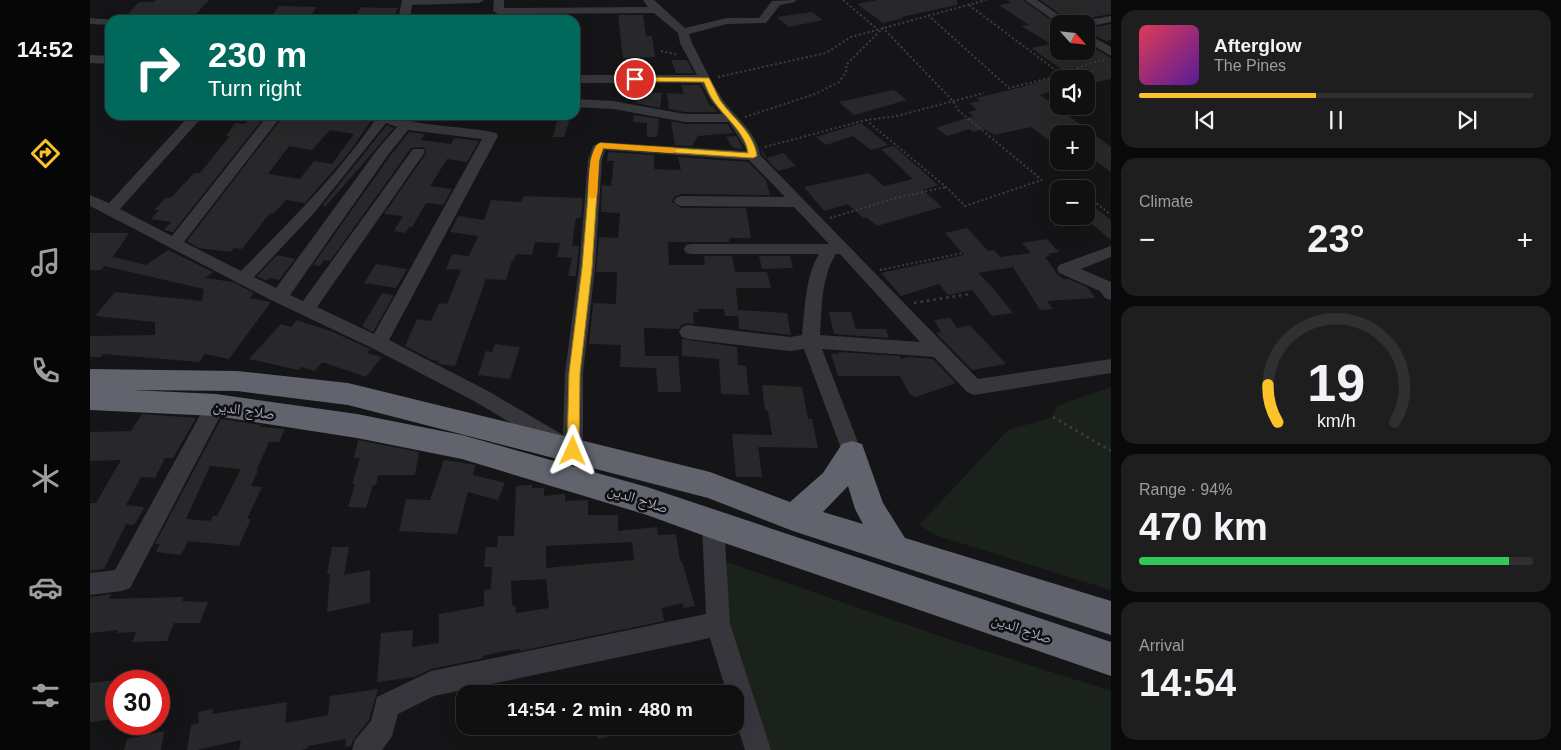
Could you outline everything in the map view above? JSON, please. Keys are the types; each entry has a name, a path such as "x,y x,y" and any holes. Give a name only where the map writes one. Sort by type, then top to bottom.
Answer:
{"highway":[{"name":"صلاح الدين","path":"90,379 237,381 348,394 710,485 793,517 1111,618"},
{"name":"صلاح الدين","path":"90,399 216,405 357,426 462,448 647,501 1111,659"},
{"path":"793,517 826,492 841,474 852,453"},
{"path":"852,453 870,509 895,550"}],"street":[{"path":"405,15 406,1 479,0"},
{"path":"499,0 498,11 653,5 682,32 717,101 733,119 752,151 838,249 867,272 974,387 1111,366"},
{"path":"682,32 727,21 762,21 775,2 791,0"},
{"path":"1030,0 1053,15"},
{"path":"1095,22 1111,19"},
{"path":"90,21 105,22"},
{"path":"1095,42 1111,52"},
{"path":"90,59 105,60"},
{"path":"580,79 706,80"},
{"path":"580,103 613,105 685,118 733,119"},
{"path":"111,210 192,120"},
{"path":"174,244 239,165 271,120"},
{"path":"244,278 309,210 382,120"},
{"path":"378,342 491,136 405,125 390,120"},
{"path":"279,297 382,153 405,125"},
{"path":"573,451 574,373 587,268 595,160 600,146 752,151"},
{"path":"306,309 418,152"},
{"path":"90,200 279,297 378,342 481,396 573,451"},
{"path":"681,201 796,202"},
{"path":"692,249 838,249"},
{"path":"838,249 822,263 816,288 810,341 852,453"},
{"path":"1111,251 1065,269 1106,287 1111,294"},
{"path":"688,332 790,344 810,341 940,350"},
{"path":"90,584 122,580 216,405"},
{"path":"713,525 718,624 758,750"},
{"path":"364,750 383,727 386,706 431,684 718,624"}],"path":[{"path":"843,0 877,29"},
{"path":"706,80 826,53 851,37 986,0"},
{"path":"969,5 1055,70"},
{"path":"928,15 1009,88 1050,78"},
{"path":"866,120 946,186 965,206 1042,180 959,111 952,100 883,28"},
{"path":"733,119 816,94 838,82 847,70 846,65 883,28"},
{"path":"1074,70 1090,63 1111,59"},
{"path":"752,151 866,120 897,116 984,93"},
{"path":"816,222 896,198 946,186"},
{"path":"1095,202 1111,215"},
{"path":"867,272 963,253"},
{"path":"898,305 969,294"},
{"path":"1053,417 1111,451"}],"shaded area":[{"path":"1111,387 1111,590 935,535 919,525 1008,430 1052,417 1057,406"},
{"path":"718,559 951,640 1111,691 1111,750 764,750 728,639"}],"building":[{"path":"156,0 209,0 195,15 127,15 139,2 154,2"},
{"path":"878,0 957,0 957,5 901,17 903,18 883,23 857,4"},
{"path":"1007,0 1023,0 1050,20 1050,43 1021,26 1029,25 999,5 1011,3"},
{"path":"1040,0 1111,0 1111,14 1095,17 1095,15 1061,15"},
{"path":"279,6 317,7 311,15 272,15"},
{"path":"361,7 398,8 395,15 356,15"},
{"path":"812,12 823,20 789,27 777,17"},
{"path":"618,15 643,15 646,36 652,36 655,57 623,58"},
{"path":"1111,24 1111,40 1107,41 1110,43 1095,36 1095,27"},
{"path":"1050,44 1050,60 1095,60 1095,48 1111,58 1111,79 1096,82 1095,70 1078,70 1075,68 1063,70 1031,48"},
{"path":"671,60 687,60 694,73 676,73"},
{"path":"1050,78 1050,92 1040,95 1050,102 1050,115 1067,115 1081,125 1050,125 1050,138 1047,139 1031,127 994,135 984,129 973,132 970,129 947,136 936,128 973,116 968,112 977,110 969,103 980,101 976,98"},
{"path":"681,85 700,85 710,106 713,106 718,112 685,112 669,109 667,93 684,94"},
{"path":"894,90 907,100 854,115 839,102"},
{"path":"638,92 662,93 660,108 636,103"},
{"path":"634,115 659,119 657,137 647,137 647,123 633,122"},
{"path":"248,120 262,120 173,232 164,230 171,222 151,219 159,210 154,210 165,198 171,198 194,173 200,173 230,136 226,136 235,123 245,124"},
{"path":"280,120 372,120 347,155 305,203 286,200 273,214 270,213 242,249 234,248 231,252 199,248 187,241","holes":["330,130 354,134 332,164 314,161 300,179 268,174 289,146 312,150"]},
{"path":"557,121 569,121 564,137 553,137"},
{"path":"671,121 685,124 728,124 733,133 698,136 692,146 675,145"},
{"path":"861,123 888,145 871,150 853,136 826,145 816,137"},
{"path":"387,125 394,128 326,206 322,206"},
{"path":"409,132 425,134 421,140 451,144 454,138 479,141 467,162 447,159 430,186 452,189 443,205 426,203 412,227 409,227 405,233 394,231 403,216 384,214 427,152 423,147 411,148 330,261 324,260 320,266 313,265 390,156"},
{"path":"1095,135 1111,147 1111,172 1095,160"},
{"path":"736,136 744,149 733,148 726,137"},
{"path":"894,146 938,185 923,190 942,207 877,226 866,217 863,218 848,204 824,211 804,187 869,173 884,186 913,179 881,149"},
{"path":"761,149 767,158 783,153 796,166 778,171 762,154"},
{"path":"608,152 654,155 654,169 681,170 678,157 748,162 766,180 770,195 681,194 674,197 672,202 681,208 746,208 751,238 729,238 729,242 668,242 669,265 705,265 704,256 732,256 735,272 767,272 771,288 736,288 738,310 787,313 791,335 739,329 738,316 725,316 724,309 698,309 699,312 693,312 694,324 687,323 681,325 679,329 644,328 645,356 678,356 681,392 658,392 656,368 620,367 621,345 589,344 593,303 616,304 617,272 596,272 599,237 618,238 620,213 601,212 602,185 611,186 614,161 607,161"},
{"path":"524,196 583,198 581,218 576,218 572,246 579,246 576,276 568,276 572,258 557,257 560,243 535,242 532,255 516,254 514,260 512,260 506,280 486,279 455,366 439,364 439,361 432,360 405,346 417,319 431,321 439,303 447,304 461,270 446,269 452,254 469,256 478,236 450,232 458,216 484,220 491,200 521,202"},
{"path":"1095,207 1111,220 1111,240 1093,225 1095,225"},
{"path":"967,228 988,251 994,250 1000,257 1031,253 1022,243 1047,239 1059,252 1048,254 1050,256 1045,257 1057,274 1063,279 1068,279 1087,287 1095,298 1047,301 1053,309 1040,310 1013,267 978,273 1013,313 992,316 972,290 948,295 939,284 901,296 881,273 964,255 945,233"},
{"path":"90,233 129,233 113,257 146,265 168,250 213,272 205,278 233,282 254,293 250,298 271,302 229,359 205,354 199,362 103,354 101,357 90,357 90,336 155,335 155,322 95,316 115,292 202,301 204,289 104,266 101,270 90,270"},
{"path":"277,255 295,259 279,280 269,278 266,281 257,276"},
{"path":"759,256 790,256 793,268 762,269"},
{"path":"376,264 407,269 396,288 364,283"},
{"path":"382,293 394,295 373,332 362,326"},
{"path":"829,312 851,312 856,329 886,329 889,338 834,334"},
{"path":"950,318 957,328 970,325 1006,364 972,370 936,333 941,332 934,320"},
{"path":"297,320 333,332 370,349 367,353 382,357 366,377 322,362 315,371 301,367 298,370 249,359 281,324 291,327"},
{"path":"682,339 737,347 738,365 746,366 749,395 721,394 719,359 682,356"},
{"path":"495,344 520,347 510,379 478,375 486,351 492,352"},
{"path":"838,352 900,356 901,359 907,357 933,359 956,383 916,397 910,395 900,376 838,376 831,354 839,354"},
{"path":"762,385 802,387 808,419 812,419 818,448 758,447 762,477 736,477 732,434 772,435 768,411 765,410"},
{"path":"142,414 196,418 173,458 165,458 155,478 141,477 126,505 145,507 134,525 126,524 104,569 90,571 90,503 96,503 121,460 90,461 90,432 131,431"},
{"path":"221,419 261,425 260,427 285,429 279,442 269,442 256,471 258,471 251,486 262,487 247,519 251,519 239,546 188,541 181,555 156,552 160,544 155,544","holes":["210,466 241,469 217,516 213,516 210,521 186,519"]},
{"path":"358,440 419,452 415,475 378,475 376,485 373,485 366,508 348,507 355,484 352,484 360,458 354,458"},
{"path":"444,460 476,465 473,475 505,483 498,500 468,492 457,534 399,531 406,499 430,500"},
{"path":"532,485 532,488 544,488 544,496 565,494 565,501 588,500 588,515 618,515 618,531 657,527 658,535 676,534 680,561 682,561 695,606 684,608 682,603 662,608 664,621 520,651 520,649 499,652 483,656 484,658 431,669 414,677 377,682 381,633 413,630 412,647 439,643 439,614 484,606 484,590 491,589 492,567 484,567 486,547 497,547 498,536 514,536 516,486","holes":["632,542 634,560 546,568 546,546","546,579 549,608 516,613 515,605 512,606 511,581"]},
{"path":"332,547 349,547 344,575 370,570 370,603 327,612 330,574 327,574"},
{"path":"111,594 109,599 184,597 182,601 208,602 200,623 174,623 167,641 132,642 136,632 117,633 118,630 90,633 90,597"},
{"path":"105,681 105,720 90,722 90,683"},
{"path":"378,689 369,720 354,739 351,746 345,747 346,739 308,746 307,749 301,750 239,750 241,740 197,750 187,750 191,725 199,723 198,712 213,709 212,714 287,702 285,723 328,715 330,696"},
{"path":"146,735 163,735 161,750 124,750 127,739"},
{"path":"597,735 610,735 610,736 598,739"}],"slow traffic":[{"path":"592,196 595,160 600,146 673,150"}],"route":[{"path":"573,451 574,373 587,268 595,160 600,146 753,156 752,147 733,118 717,101 706,80 635,79"}]}
